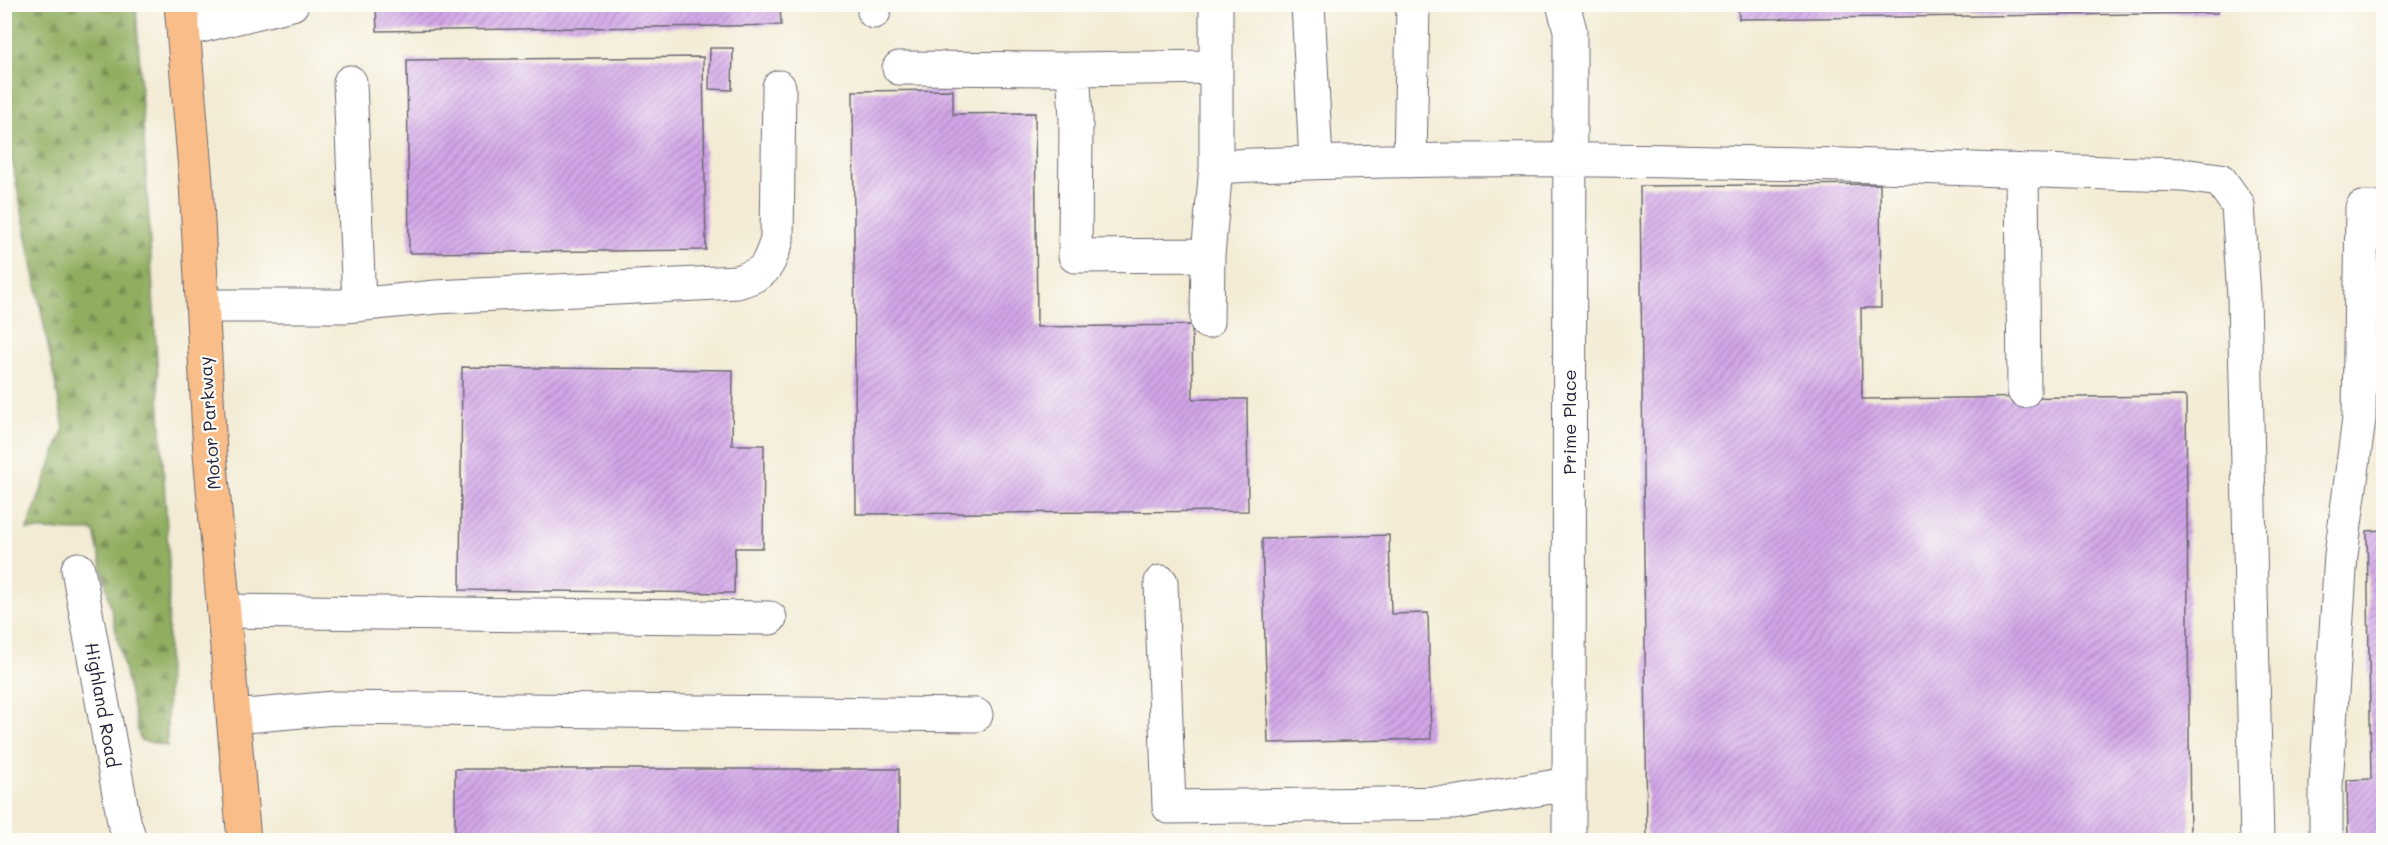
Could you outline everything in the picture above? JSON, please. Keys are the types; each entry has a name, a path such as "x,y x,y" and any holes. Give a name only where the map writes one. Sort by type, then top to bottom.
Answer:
{"main road":[{"name":"Motor Parkway","path":"183,17 210,454 244,840"}],"street":[{"path":"183,17 292,4"},
{"path":"1207,322 1208,255 1216,167 1216,4"},
{"path":"1308,4 1316,162"},
{"path":"1410,161 1413,4"},
{"name":"Prime Place","path":"1563,4 1570,30 1569,840"},
{"path":"899,68 1216,67"},
{"path":"1073,69 1076,118 1075,256 1208,255"},
{"path":"351,82 359,304"},
{"path":"202,306 359,304 436,297 737,282 759,275 770,261 777,240 778,87"},
{"path":"1216,167 1316,162 1570,158 2182,175 2220,180 2238,205 2244,297 2257,840"},
{"path":"2022,171 2024,391"},
{"path":"2326,840 2326,785 2341,555 2359,419 2362,208 2384,208"},
{"name":"Highland Road","path":"78,569 124,821 130,840"},
{"path":"1161,582 1169,807 1453,803 1569,784"},
{"path":"224,611 770,618"},
{"path":"234,717 334,708 975,715"}],"green space":[{"path":"4,5 136,5 169,564 167,746 140,740 94,531 27,530 64,428 5,124"}],"building":[{"path":"376,4 780,4 781,25 377,31"},
{"path":"1738,4 2218,4 2218,13 1739,19"},
{"path":"710,48 733,48 732,90 709,89"},
{"path":"703,57 706,250 409,253 407,60"},
{"path":"953,90 953,114 1035,113 1037,327 1192,325 1193,399 1247,399 1248,511 856,514 853,91"},
{"path":"1880,184 1881,308 1861,308 1862,399 2186,396 2190,840 1647,840 1640,186"},
{"path":"462,367 733,370 732,445 764,445 763,548 735,548 734,593 460,590"},
{"path":"2384,530 2384,840 2348,840 2347,780 2371,779 2367,531"},
{"path":"1389,535 1391,614 1428,613 1431,739 1268,743 1262,539"},
{"path":"455,769 899,769 899,840 455,840"}]}
